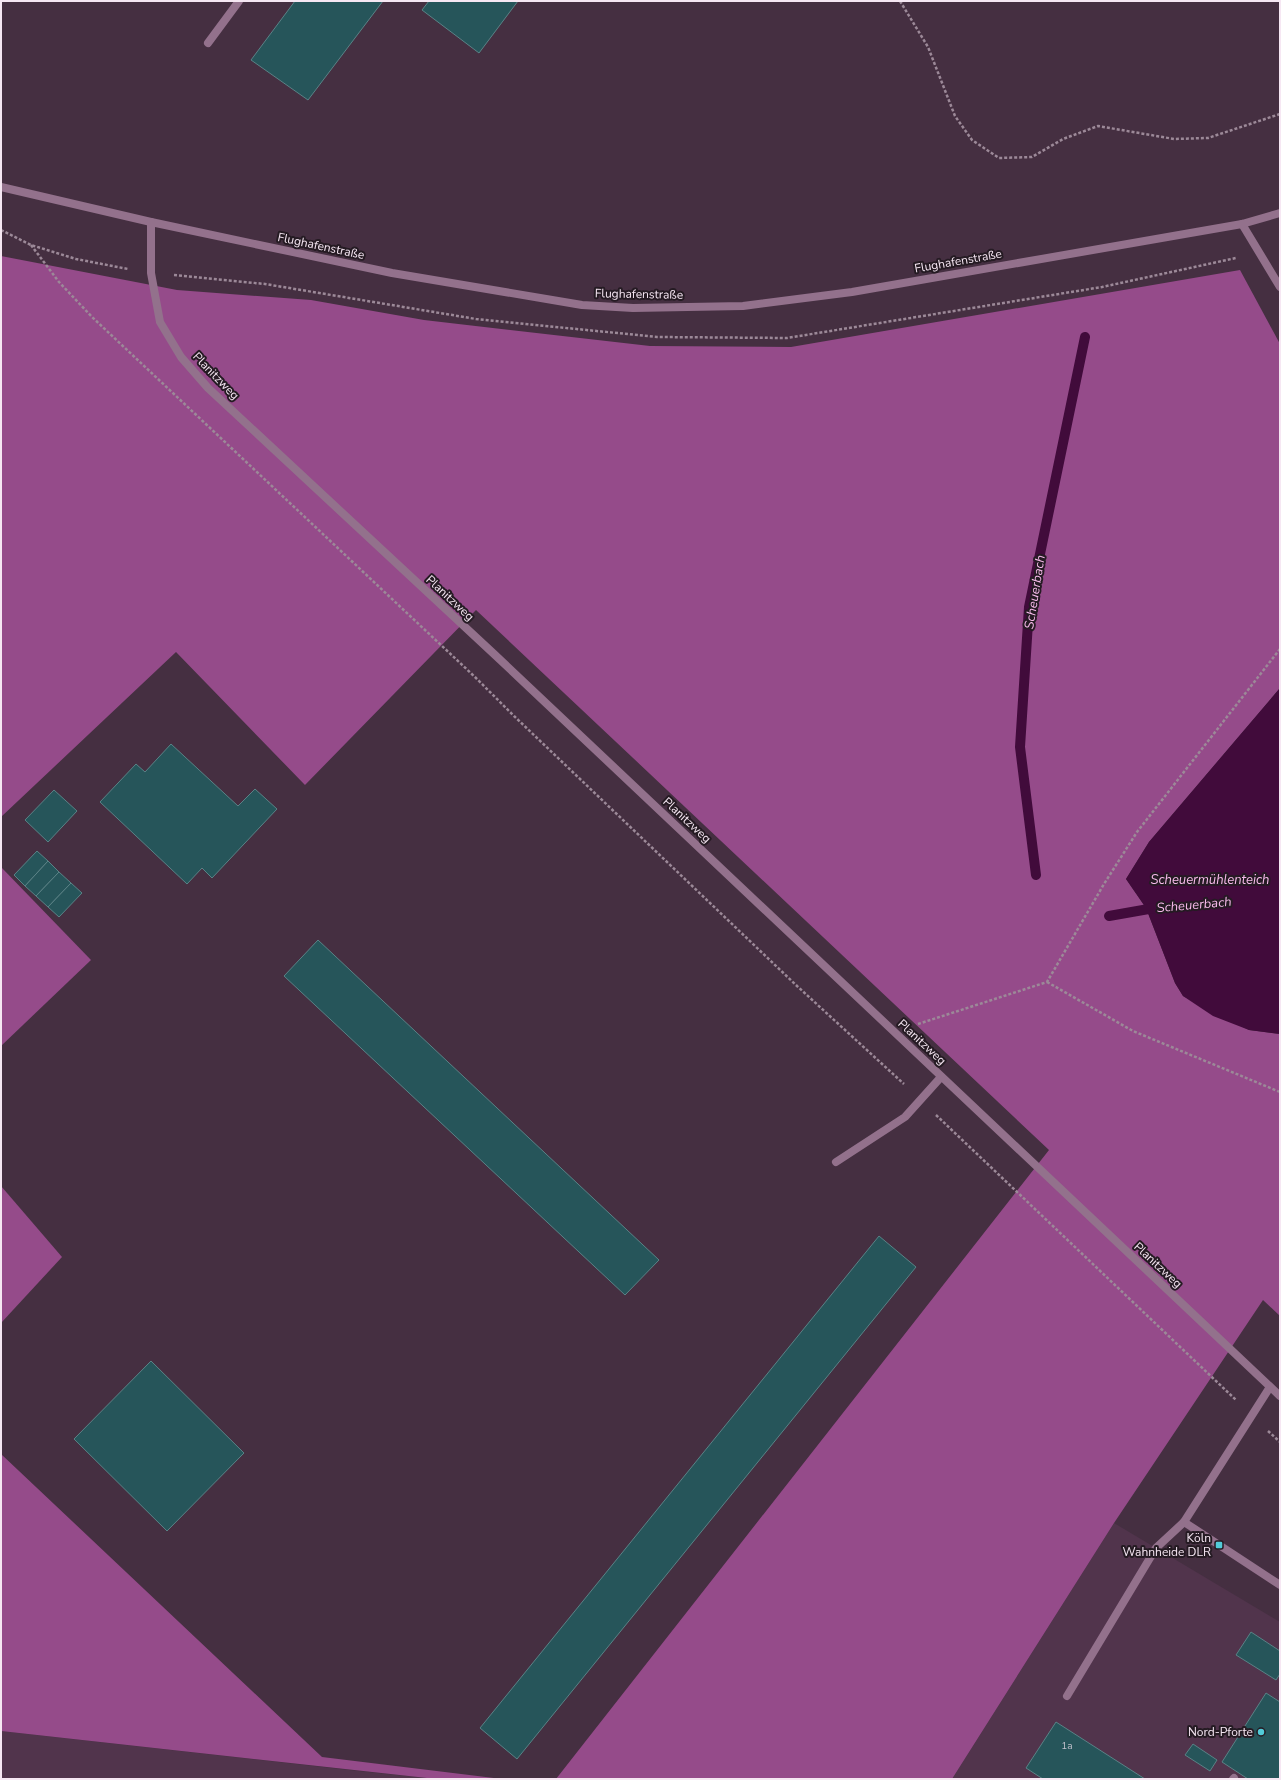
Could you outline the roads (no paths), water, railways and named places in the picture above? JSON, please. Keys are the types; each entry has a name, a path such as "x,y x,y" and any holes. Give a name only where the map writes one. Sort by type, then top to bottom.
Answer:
{"street":[{"path":"208,43 239,1"},
{"name":"Flughafenstraße","path":"1,187 151,222 392,273 582,306 632,308 743,306 852,292 1242,224 1280,213"},
{"name":"Planitzweg","path":"151,222 151,273 160,322 181,357 208,388 494,654 1280,1396"},
{"path":"1242,224 1280,287"},
{"path":"836,1162 905,1117 941,1077"},
{"path":"1068,1696 1156,1548 1184,1522 1270,1387"},
{"path":"1184,1522 1280,1585"}],"water":[{"name":"Scheuermühlenteich","path":"1280,688 1280,1034 1249,1030 1213,1016 1183,996 1175,983 1146,908 1126,879 1149,842"}],"waterway":[{"name":"Scheuerbach","path":"1036,875 1020,747 1029,607 1085,337"},
{"name":"Scheuerbach","path":"1109,916 1160,907"}],"place":[{"name":"Köln Wahnheide DLR","path":"1219,1545"},
{"name":"Nord-Pforte","path":"1261,1732"}]}
